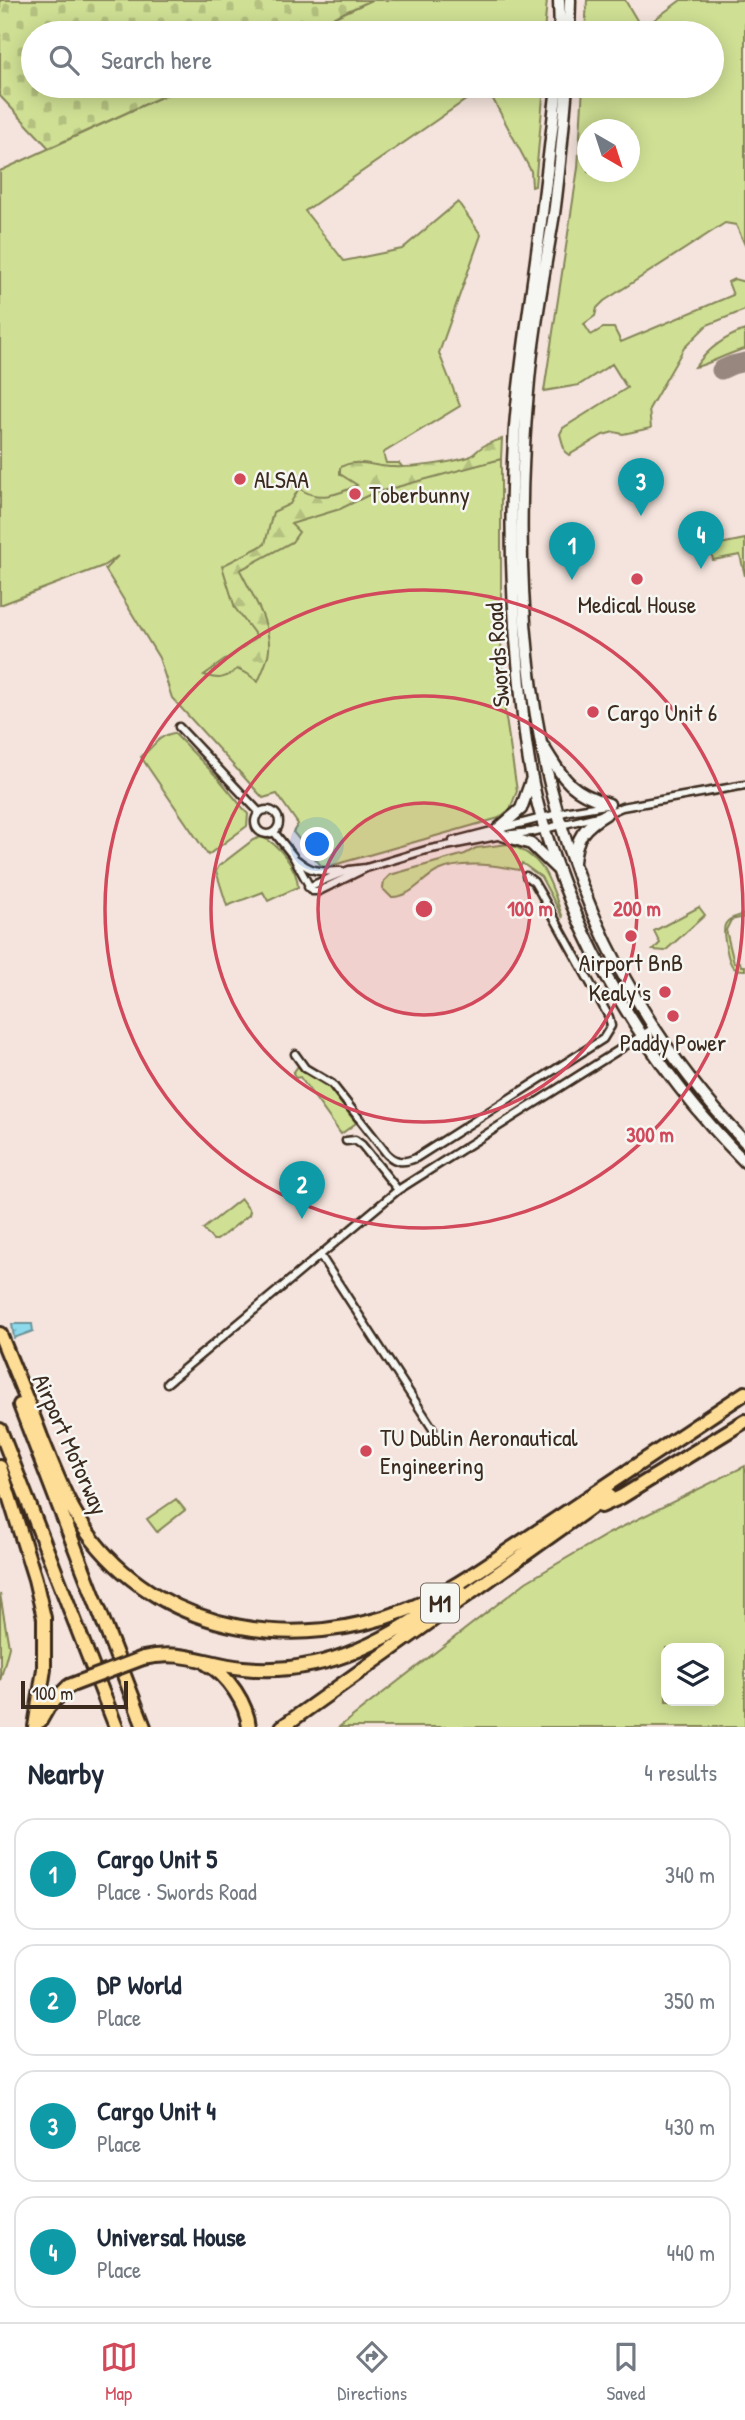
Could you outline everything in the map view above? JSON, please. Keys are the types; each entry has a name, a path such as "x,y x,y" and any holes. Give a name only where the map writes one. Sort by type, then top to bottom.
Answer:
{"highway":[{"name":"Airport Motorway","path":"0,1334 61,1485 73,1510 93,1540 112,1561 153,1595 201,1618 247,1629 317,1631 352,1626 408,1609 466,1578 745,1393"},
{"path":"0,1353 144,1727"},
{"name":"M1","path":"282,1727 618,1488 745,1402"},
{"name":"M1","path":"582,1515 621,1497 745,1421"},
{"path":"0,1430 116,1727"},
{"path":"0,1467 35,1579 44,1618 44,1669 36,1727"},
{"name":"M1","path":"194,1658 223,1666 271,1671 318,1664 362,1650 409,1625 592,1496"},
{"path":"36,1727 48,1707 69,1686 143,1658 174,1654 194,1658 212,1667 236,1693 249,1727"}],"main road":[{"path":"559,0 559,21"},
{"path":"569,21 570,0"},
{"name":"Swords Road","path":"556,98 521,361 511,521 514,617 522,709 532,778 543,823 560,872 601,964 642,1036 683,1094 745,1162"},
{"name":"Swords Road","path":"566,98 555,201 529,376 522,470 524,620 539,740 573,867 613,957 655,1027 699,1090 745,1142"},
{"path":"539,740 562,777 574,789 608,809 583,829 573,867"},
{"path":"532,778 521,808 500,832 531,844 560,872"}],"street":[{"path":"179,727 260,813"},
{"path":"293,856 319,873 366,868 500,832 522,834 558,819 745,785"},
{"path":"558,819 608,809"},
{"path":"267,810 277,814 279,822 274,832 259,830 256,819 260,813 267,810"},
{"path":"274,832 293,856 312,891 319,891 366,868"},
{"path":"308,887 349,870"},
{"path":"295,1054 305,1068 332,1084 387,1154 402,1162 416,1158 603,1040 611,1026 609,1017 534,882 526,876"},
{"path":"167,1383 398,1190 655,1027"},
{"path":"346,1141 355,1140 362,1145 398,1190"},
{"path":"320,1255 433,1429"}],"green space":[{"path":"0,0 372,0 326,21 21,21 21,98 159,98 49,148 0,96"},
{"path":"372,0 547,0 545,21 326,21"},
{"path":"587,0 625,0 637,21 586,21"},
{"path":"681,0 745,0 745,245 736,225 725,223 604,301 597,308 595,316 584,324 591,335 603,328 614,328 621,342 733,295 728,282 734,279 745,282 745,310 707,325 684,348 649,409 651,428 603,435 569,455 565,452 560,434 563,428 627,388 612,364 579,385 544,391 577,175 577,182 640,182 640,119 581,119 582,98 724,98 724,21 652,21"},
{"name":"ALSAA","path":"159,98 469,98 305,211 344,261 402,249 458,202 481,235 439,353 460,406 383,453 386,463 399,463 414,481 501,459 501,641 505,712 517,791 510,809 499,818 323,868 293,832 298,824 277,794 263,798 172,698 159,658 105,569 118,556 103,566 0,605 0,171"},
{"path":"492,98 543,98 535,186 532,187 531,171"},
{"path":"745,330 745,349 695,367 717,344"},
{"path":"502,439 501,459 371,494 340,509 291,524 299,532 292,542 240,570 259,608 269,640 267,658 258,682 237,669 222,678 204,675 257,637 235,608 222,566 265,544 273,512 290,504 299,488 313,495 335,494 357,485 340,474 340,468 352,463 401,467 442,463 469,457 484,446"},
{"path":"745,539 745,576 740,555 713,560 710,546"},
{"path":"174,733 219,779 248,814 247,826 208,855 141,757 160,739"},
{"path":"261,837 274,845 286,858 295,873 298,887 268,901 263,892 227,906 216,871 253,840"},
{"path":"508,844 521,849 539,864 550,883 563,918 541,877 522,863 519,870 478,864 447,868 432,874 410,891 398,896 391,897 383,889 384,881 390,875 465,854 476,848"},
{"path":"699,907 705,915 665,951 653,950 660,943 654,931"},
{"path":"745,914 745,917 731,920 726,930 734,963 740,962 741,966 745,966 745,970 741,970 734,968 730,961 724,929 728,921"},
{"path":"299,1065 301,1069 325,1083 356,1123 341,1134 300,1077 295,1078 293,1073"},
{"path":"241,1199 250,1211 249,1215 217,1240 213,1240 203,1229"},
{"path":"745,1466 745,1727 339,1727 526,1582 608,1534"},
{"path":"176,1499 185,1510 157,1532 147,1519"},
{"path":"0,1594 9,1647 0,1681"}],"water":[{"path":"12,1324 32,1324 33,1331 14,1338"}],"taxiway":[{"path":"721,370 745,362"}],"place":[{"name":"ALSAA","path":"240,479"},
{"name":"Toberbunny","path":"355,494"},
{"name":"Cargo Unit 4","path":"641,516"},
{"name":"Universal House","path":"701,569"},
{"name":"Medical House","path":"637,579"},
{"name":"Cargo Unit 5","path":"572,580"},
{"name":"Cargo Unit 6","path":"593,712"},
{"name":"Airport BnB","path":"631,936"},
{"name":"Kealy’s","path":"665,992"},
{"name":"Paddy Power","path":"673,1016"},
{"name":"DP World","path":"302,1219"},
{"name":"TU Dublin Aeronautical Engineering","path":"366,1451"}]}
